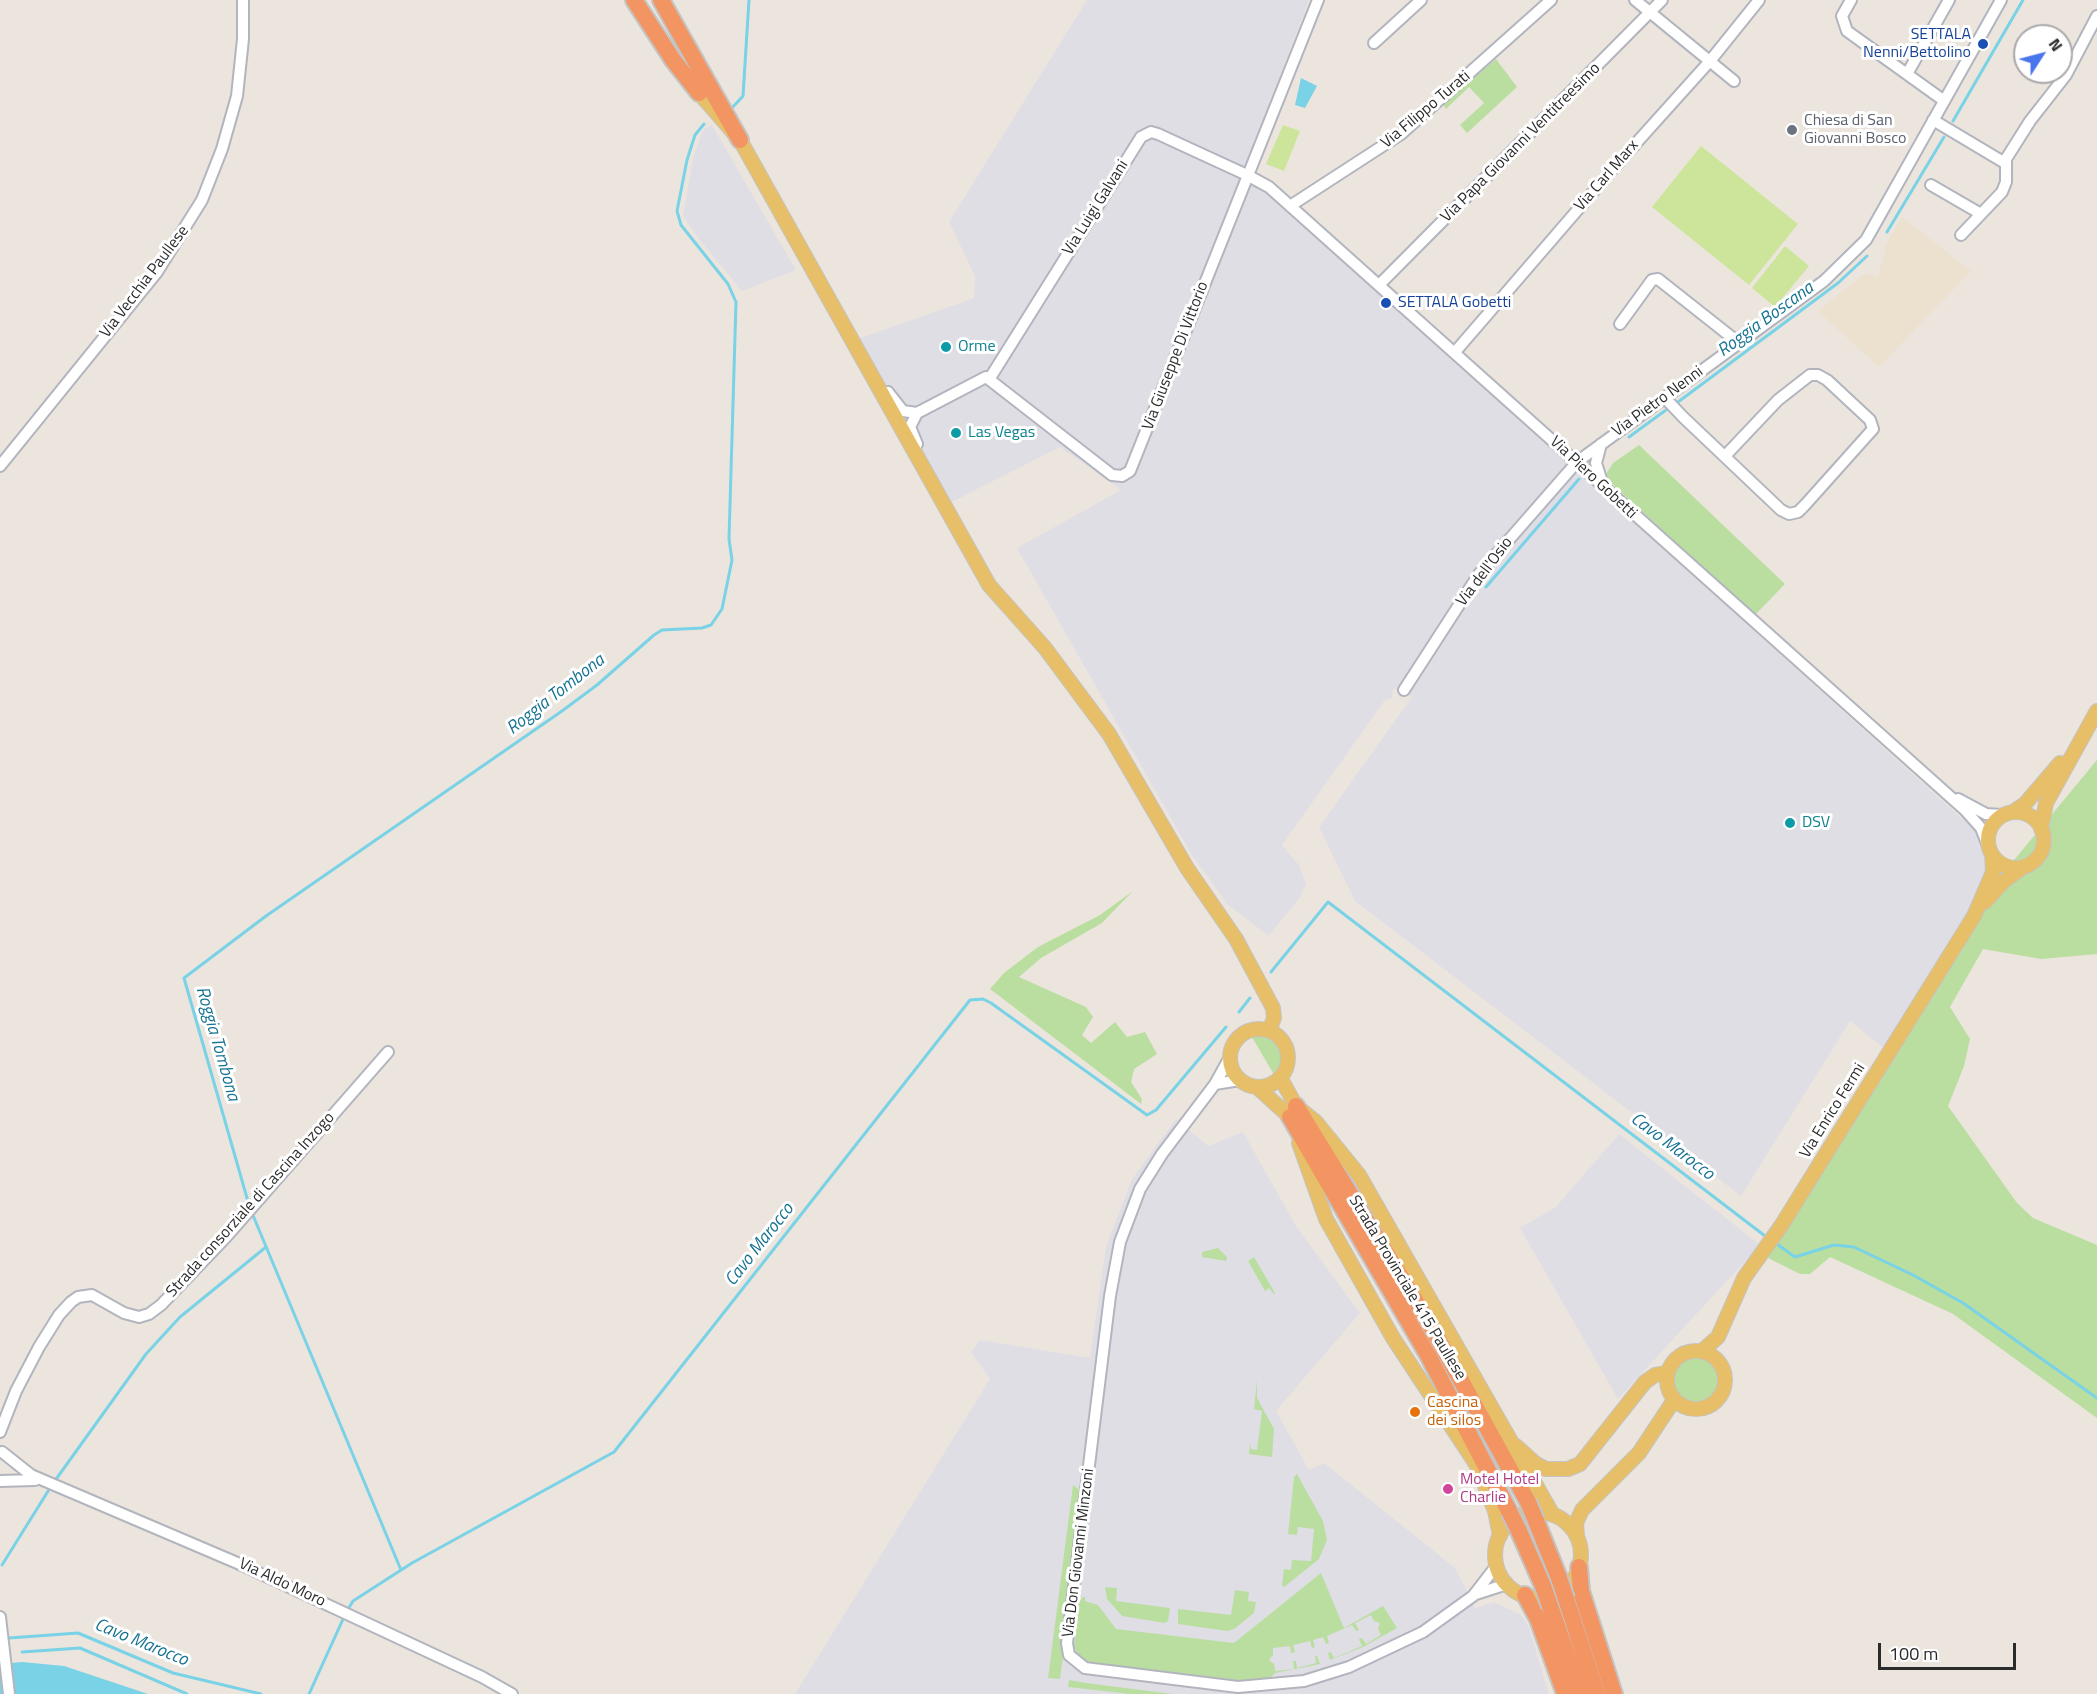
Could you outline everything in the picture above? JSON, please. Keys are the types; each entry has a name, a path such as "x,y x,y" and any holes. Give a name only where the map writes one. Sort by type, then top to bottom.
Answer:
{"highway":[{"path":"634,0 673,60 699,93"},
{"path":"646,0 699,93"},
{"path":"661,0 740,140"},
{"path":"667,0 723,110"},
{"path":"1293,1111 1428,1355 1509,1510 1543,1586 1558,1602 1596,1694"},
{"name":"Strada Provinciale 415 Paullese","path":"1293,1111 1432,1328 1528,1502 1559,1578 1558,1602"},
{"path":"1579,1567 1581,1591 1614,1694"},
{"path":"1525,1595 1538,1619 1565,1694"},
{"path":"1558,1602 1581,1694"}],"main road":[{"path":"699,93 740,140 989,585 1045,648 1109,734 1187,868 1236,939 1269,995 1274,1018 1269,1031"},
{"path":"2041,829 2046,803 2097,711"},
{"path":"1974,916 1993,872 1990,828 2040,787 2083,733"},
{"path":"1974,916 2004,881 2038,856 2044,838 2041,829 2029,815 2008,814"},
{"path":"1990,850 2005,866 2023,867"},
{"name":"Via Enrico Fermi","path":"1702,1352 1718,1337 1744,1278 1781,1226 1974,916"},
{"path":"1257,1029 1269,1031 1280,1038 1287,1053 1287,1065 1280,1077 1270,1084 1257,1087 1240,1080 1233,1070 1230,1057 1232,1046 1241,1035 1257,1029"},
{"name":"Strada Provinciale 415 Paullese","path":"1280,1077 1293,1111"},
{"name":"Strada Provinciale 415 Paullese","path":"1257,1087 1293,1111"},
{"path":"1293,1111 1316,1122 1359,1175 1509,1440 1556,1516 1571,1527 1578,1539"},
{"path":"1293,1111 1326,1219 1393,1338 1476,1464 1495,1511 1500,1536"},
{"name":"Via Enrico Fermi","path":"1723,1369 1725,1325"},
{"path":"1702,1352 1717,1359 1723,1369 1724,1390 1712,1405 1692,1410 1674,1400 1667,1385 1667,1373 1673,1362 1683,1354 1702,1352"},
{"path":"1509,1440 1536,1464 1546,1469 1568,1469 1580,1464 1645,1382 1655,1375 1667,1373"},
{"path":"1587,1504 1556,1516 1540,1512 1524,1514 1509,1523 1500,1536 1496,1551 1497,1565 1507,1584 1525,1595 1541,1597 1556,1593 1573,1580 1579,1567 1581,1553 1576,1524 1587,1504 1639,1453 1674,1400"}],"street":[{"name":"Via Vecchia Paullese","path":"0,466 157,272 198,208 222,149 237,96 243,49 243,0"},
{"name":"Via Giuseppe Di Vittorio","path":"990,378 1112,475 1126,475 1133,465 1318,0"},
{"path":"1374,43 1421,0"},
{"name":"Via Filippo Turati","path":"1290,206 1401,134 1551,0"},
{"path":"1635,0 1734,81"},
{"name":"Via Papa Giovanni Ventitreesimo","path":"1379,285 1662,0"},
{"name":"Via Carl Marx","path":"1455,352 1612,170 1710,61 1759,0"},
{"path":"1851,0 1842,16 1847,31 1943,100"},
{"path":"1907,74 1949,0"},
{"name":"Via Pietro Nenni","path":"1577,462 1824,281 1866,240 2001,0"},
{"path":"1960,235 2003,190 2006,182 2005,163 2027,124 2069,69 2097,16"},
{"path":"1933,120 2005,163"},
{"name":"Via Luigi Galvani","path":"990,378 1141,137 1151,132 1158,134 1247,176"},
{"name":"Via Piero Gobetti","path":"1247,176 1269,187 1937,785"},
{"path":"1930,185 1981,214"},
{"path":"1620,324 1652,280 1658,279 1740,343"},
{"path":"861,356 875,368 898,407 908,413 917,413 975,380 990,378"},
{"path":"1665,398 1725,456 1781,510 1789,514 1798,512 1805,505 1873,429 1870,420 1827,380 1818,375 1810,375 1778,400 1725,456"},
{"path":"917,413 910,427 924,458 928,475"},
{"name":"Via Pietro Nenni","path":"1601,444 1596,469 1609,492"},
{"name":"Via dell'Osio","path":"1404,690 1479,574 1577,462"},
{"path":"1937,785 1986,814 2008,814"},
{"path":"1937,785 1977,822 1990,850"},
{"name":"Strada consorziale di Cascina Inzogo","path":"0,1431 16,1391 39,1347 59,1315 71,1302 78,1297 92,1295 132,1317 149,1314 221,1242 388,1052"},
{"name":"Via Don Giovanni Minzoni","path":"1230,1057 1215,1084 1162,1154 1140,1189 1120,1242 1110,1296 1067,1643 1069,1655 1085,1668 1238,1687 1274,1686 1331,1674 1375,1656 1423,1632 1473,1596 1507,1584"},
{"path":"1215,1084 1240,1080"},
{"path":"0,1481 5,1468 1,1451"},
{"name":"Via Aldo Moro","path":"1,1451 27,1472 47,1482 242,1565 482,1677 512,1694"},
{"name":"Via Aldo Moro","path":"0,1481 20,1478 47,1482"},
{"name":"Via Don Giovanni Minzoni","path":"1473,1596 1497,1565"},
{"path":"0,1617 9,1694"}],"shaded area":[{"path":"1087,0 1309,0 1241,178 1266,190 2012,864 1919,1015 1886,1050 1850,1021 1741,1196 1355,901 1319,827 1412,697 1393,688 1392,698 1385,700 1282,845 1299,865 1306,884 1300,897 1269,936 1228,905 1192,855 1017,548 1121,490 1060,447 948,504 858,339 974,298 975,276 949,222"},
{"path":"712,125 796,270 742,291 698,238 683,216 693,158 703,130"},
{"path":"1902,217 1971,271 1879,367 1818,311 1865,273 1878,277 1887,243"},
{"path":"1176,1119 1208,1146 1243,1132 1296,1226 1360,1313 1276,1411 1309,1470 1324,1463 1455,1568 1475,1608 1494,1602 1521,1615 1528,1625 1549,1694 795,1694 990,1379 971,1352 980,1340 1090,1358 1106,1247 1132,1179"},
{"path":"1619,1134 1760,1245 1618,1399 1520,1228 1556,1207"}],"green space":[{"path":"1496,59 1517,87 1467,133 1460,125 1484,103 1469,87 1446,109 1443,104"},
{"path":"1283,125 1300,131 1284,171 1266,164"},
{"path":"1701,146 1798,224 1749,285 1652,207"},
{"path":"1785,246 1809,266 1775,307 1752,288"},
{"path":"1639,445 1785,584 1755,615 1609,481 1606,474 1613,463"},
{"path":"2097,760 2097,954 2041,959 1983,949 1950,1007 1970,1039 1964,1066 1948,1106 2017,1203 2033,1218 2097,1245 2097,1418 1953,1314 1830,1257 1810,1274 1800,1274 1766,1257 1889,1065 2014,860"},
{"path":"1133,891 1102,923 1041,958 1019,977 1086,1007 1093,1017 1082,1035 1091,1043 1115,1022 1127,1037 1145,1032 1157,1054 1134,1069 1131,1082 1142,1099 1141,1104 990,989 1004,973 1038,947 1100,915"},
{"path":"1260,1033 1272,1037 1283,1050 1280,1066 1273,1073 1252,1037"},
{"path":"1218,1248 1227,1257 1226,1261 1202,1257 1202,1252"},
{"path":"1254,1257 1274,1294 1269,1288 1265,1291 1248,1261"},
{"path":"1696,1358 1711,1365 1718,1380 1711,1395 1696,1402 1681,1395 1674,1380 1681,1365"},
{"path":"1257,1380 1257,1398 1274,1429 1272,1457 1249,1454 1250,1443 1251,1449 1257,1450 1262,1411 1254,1409"},
{"path":"1297,1474 1323,1521 1327,1540 1319,1559 1284,1587 1282,1585 1284,1569 1291,1570 1292,1560 1311,1561 1314,1529 1298,1527 1297,1535 1288,1534 1294,1477"},
{"path":"1073,1485 1081,1491 1082,1506 1060,1679 1048,1678"},
{"path":"1321,1573 1344,1628 1383,1606 1397,1628 1363,1647 1330,1660 1328,1653 1331,1652 1334,1658 1362,1646 1359,1639 1362,1638 1366,1644 1381,1635 1378,1629 1380,1623 1374,1621 1371,1615 1355,1623 1359,1630 1356,1631 1352,1625 1327,1636 1329,1643 1326,1644 1323,1637 1313,1640 1315,1647 1312,1648 1310,1641 1293,1645 1295,1652 1291,1653 1290,1646 1273,1648 1273,1655 1269,1660 1274,1664 1275,1671 1294,1669 1293,1661 1296,1661 1297,1668 1316,1663 1315,1656 1320,1664 1275,1673 1267,1681 1244,1681 1089,1662 1079,1657 1074,1646 1079,1601 1083,1597 1085,1601 1098,1605 1116,1629 1234,1643"},
{"path":"1105,1587 1117,1588 1116,1601 1170,1608 1168,1621 1165,1623 1122,1616 1107,1599"},
{"path":"1235,1590 1249,1592 1248,1601 1256,1602 1254,1613 1234,1629 1227,1631 1178,1624 1178,1609 1231,1615"},
{"path":"1069,1680 1173,1694 1130,1694 1068,1687"}],"water":[{"path":"1301,78 1317,86 1305,108 1295,105"},
{"path":"22,1662 64,1666 148,1694 0,1694 0,1664"}],"waterway":[{"name":"Roggia Tombona","path":"731,109 743,96 749,0"},
{"name":"Roggia Boscana","path":"1953,121 2023,0"},
{"name":"Roggia Tombona","path":"249,1205 184,978 266,916 562,711 597,685 654,635 662,630 702,628 711,625 722,609 732,560 729,539 736,302 728,284 681,225 677,211 687,160 695,135 704,124"},
{"name":"Roggia Boscana","path":"1887,232 1944,137"},
{"name":"Roggia Boscana","path":"1678,402 1838,283 1867,256"},
{"name":"Roggia Boscana","path":"1629,437 1666,410"},
{"name":"Roggia Boscana","path":"1486,587 1579,479"},
{"name":"Cavo Marocco","path":"1271,972 1328,902 1769,1239"},
{"name":"Cavo Marocco","path":"1239,1012 1250,998"},
{"name":"Cavo Marocco","path":"347,1611 353,1601 412,1563 614,1452 970,1000 983,999 991,1003 1147,1115 1156,1110 1226,1027"},
{"name":"Roggia Tombona","path":"252,1213 401,1570"},
{"name":"Cavo Marocco","path":"1774,1242 1795,1257 1834,1245 1854,1247 1913,1275 1963,1303 2097,1398"},
{"path":"54,1482 146,1354 180,1317 266,1247"},
{"path":"2,1565 50,1488"},
{"name":"Cavo Marocco","path":"309,1694 344,1617"},
{"name":"Cavo Marocco","path":"9,1638 78,1633 173,1673 261,1694"},
{"path":"22,1652 80,1648 187,1694"}],"place":[{"name":"SETTALA Nenni/Bettolino","path":"1983,44"},
{"name":"Chiesa di San Giovanni Bosco","path":"1792,130"},
{"name":"SETTALA Gobetti","path":"1386,303"},
{"name":"Orme","path":"946,347"},
{"name":"Las Vegas","path":"956,433"},
{"name":"DSV","path":"1790,823"},
{"name":"Cascina dei silos","path":"1415,1412"},
{"name":"Motel Hotel Charlie","path":"1448,1489"}]}
